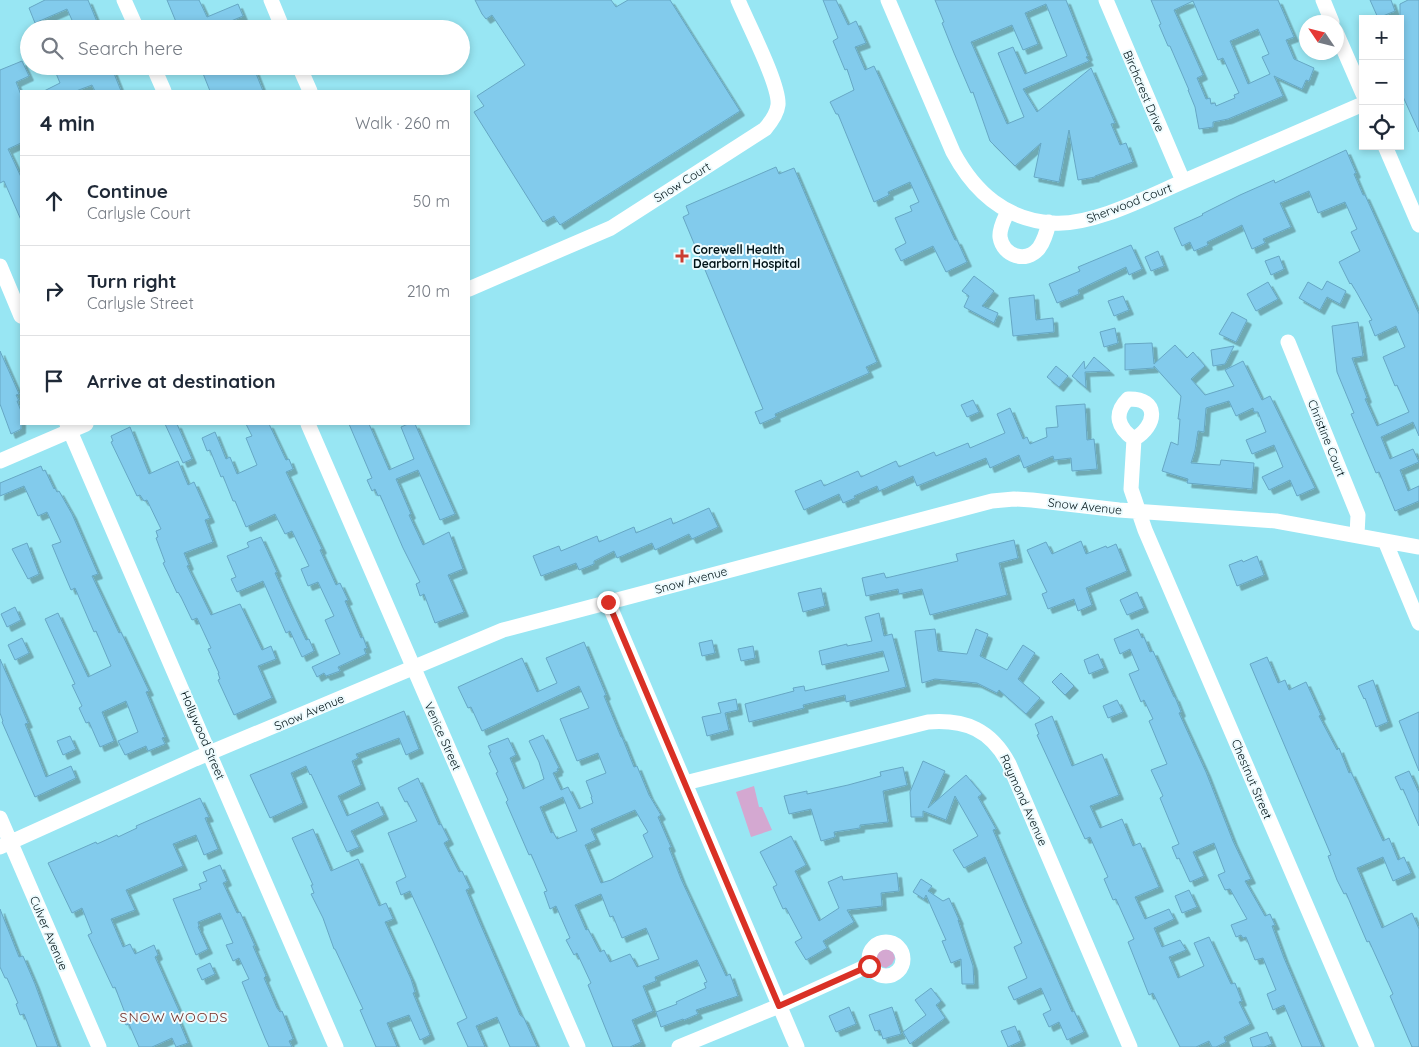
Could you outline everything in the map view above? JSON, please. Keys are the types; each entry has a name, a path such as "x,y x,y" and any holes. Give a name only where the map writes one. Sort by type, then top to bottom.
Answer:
{"street":[{"path":"124,0 133,20"},
{"path":"270,0 279,20"},
{"name":"Snow Court","path":"470,289 610,228 765,128 777,110 777,94 738,0"},
{"name":"Sherwood Court","path":"888,0 964,171 974,185 990,199 1028,219 1048,222 1073,222 1091,219 1361,105"},
{"name":"Birchcrest Drive","path":"1106,0 1183,181"},
{"path":"1323,0 1329,15"},
{"path":"1344,50 1359,85"},
{"path":"157,75 164,90"},
{"path":"303,75 310,90"},
{"path":"1387,150 1419,225"},
{"path":"1008,210 1000,229 1000,237 1008,252 1014,256 1023,258 1038,249 1045,235 1048,222"},
{"path":"0,266 20,314"},
{"name":"Christine Court","path":"1288,342 1358,515 1357,535"},
{"name":"Venice Street","path":"308,425 578,1047"},
{"path":"0,461 69,427"},
{"name":"Hollywood Street","path":"69,427 336,1047"},
{"name":"Chestnut Street","path":"1134,438 1131,489 1138,511 1367,1047"},
{"name":"Snow Avenue","path":"5,845 210,753 503,630 992,501 1032,500 1138,511 1276,521 1419,547"},
{"path":"1385,541 1419,624"},
{"path":"608,602 797,1047"},
{"name":"Raymond Avenue","path":"684,783 928,722 958,722 981,731 998,746 1010,764 1130,1047"},
{"name":"Culver Avenue","path":"0,818 5,845 99,1047"},
{"path":"679,1047 779,1006 869,966"}],"shaded area":[{"path":"754,786 759,807 762,807 772,830 751,837 736,792"},
{"path":"885,948 893,952 895,958 892,964 886,968 873,963 879,951"}],"building":[{"path":"45,0 88,0 96,20 72,20 67,9 42,20 34,20 29,8"},
{"path":"167,0 199,0 207,17 238,4 243,16 233,20 175,20"},
{"path":"475,0 611,0 616,7 628,0 670,0 740,111 560,225 554,216 543,222 474,112 484,106 477,96 525,65 492,15 486,19"},
{"path":"823,0 836,0 848,25 856,21 866,43 855,47 865,70 874,66 967,262 946,272 933,246 901,261 895,249 906,243 895,218 912,211 910,206 919,202 910,182 888,192 889,195 874,202 838,114 836,114 830,102 854,90 847,69 845,70 833,41 838,38"},
{"path":"935,0 1066,0 1089,61 1023,89 1037,112 1091,68 1115,123 1111,124 1120,145 1126,143 1133,162 1095,177 1078,180 1069,130 1059,182 1034,177 1041,143 1015,166 990,141 973,92 971,93 942,23 944,22","holes":["1046,4 1067,56 1025,74 1013,47 998,53 1024,117 1007,124 971,42 1012,25 1023,50 1038,44 1025,13"]},
{"path":"1151,0 1278,0 1294,37 1286,40 1294,59 1314,68 1309,81 1306,80 1302,89 1274,76 1283,96 1228,119 1213,122 1213,127 1199,129 1195,107 1189,90 1159,25 1161,24","holes":["1193,1 1218,60 1223,58 1239,93 1234,95 1235,98 1216,106 1215,103 1211,104 1210,98 1206,99 1197,78 1203,75 1174,10","1258,29 1269,54 1262,57 1270,74 1248,84 1230,41"]},
{"path":"1370,0 1391,0 1395,11 1385,15 1377,15"},
{"path":"1408,0 1419,0 1419,132 1404,99 1404,15 1400,15 1400,4"},
{"path":"20,62 20,75 29,76 16,82 20,92 20,143 8,149 20,175 20,218 4,181 0,183 0,70"},
{"path":"57,75 115,75 121,90 94,90 92,85 79,90 46,90 60,83"},
{"path":"204,75 257,75 263,90 210,90"},
{"path":"1346,150 1363,195 1365,195 1419,314 1419,436 1413,422 1381,437 1390,459 1413,449 1419,462 1400,470 1408,491 1419,486 1419,501 1395,511 1379,472 1376,473 1351,414 1354,413 1337,372 1332,326 1358,322 1363,356 1352,358 1367,398 1365,399 1377,426 1409,412 1397,385 1395,386 1383,357 1405,347 1396,326 1375,336 1369,321 1372,320 1339,262 1360,251 1351,232 1357,229 1345,202 1318,213 1309,191 1280,203 1291,227 1263,239 1265,243 1252,249 1242,225 1207,242 1208,245 1194,251 1190,242 1182,246 1174,228 1240,195 1274,180 1275,183"},
{"path":"776,167 779,174 794,168 877,362 866,367 869,373 775,414 776,417 760,424 755,412 763,409 683,217 689,214 686,206"},
{"path":"1131,245 1142,269 1129,275 1126,267 1078,290 1079,294 1057,303 1049,284 1080,271 1078,267"},
{"path":"1158,251 1164,266 1151,271 1145,257"},
{"path":"1279,256 1284,269 1271,275 1265,261"},
{"path":"974,276 994,291 982,306 998,313 994,323 964,307 969,296 962,291"},
{"path":"1327,281 1346,291 1340,304 1327,297 1320,310 1299,298 1308,282 1322,290"},
{"path":"1268,282 1278,299 1256,311 1247,294"},
{"path":"1034,295 1036,320 1053,318 1054,332 1013,336 1009,298"},
{"path":"1123,296 1129,310 1114,316 1108,301"},
{"path":"1232,312 1247,320 1236,342 1219,334"},
{"path":"1115,328 1118,343 1104,347 1100,332"},
{"path":"1152,343 1154,364 1175,345 1187,358 1193,352 1205,366 1191,379 1205,395 1234,386 1225,370 1243,361 1262,400 1270,396 1315,488 1297,496 1290,480 1269,490 1262,477 1283,467 1274,445 1252,454 1246,440 1266,432 1258,412 1254,412 1253,408 1236,416 1229,401 1206,408 1204,432 1198,431 1191,463 1220,465 1221,460 1254,463 1252,489 1187,483 1188,479 1162,471 1171,442 1178,445 1180,419 1178,419 1181,396 1154,366 1154,368 1125,370 1125,344"},
{"path":"1234,346 1225,364 1213,366 1211,350"},
{"path":"0,351 19,394 16,395 19,401 17,401 20,408 21,429 11,434 0,404"},
{"path":"1094,357 1110,371 1085,372 1086,388 1072,376 1084,361 1085,369"},
{"path":"1056,366 1068,376 1059,387 1047,377"},
{"path":"973,400 979,412 967,417 961,405"},
{"path":"1085,404 1087,440 1094,439 1097,469 1072,471 1071,458 1054,460 1053,456 1024,468 1019,455 990,468 986,458 917,486 913,476 879,491 877,486 843,503 839,494 804,510 795,491 821,480 824,486 858,471 861,477 896,461 899,467 934,452 936,456 968,443 970,448 1005,433 997,414 1010,408 1023,439 1027,437 1030,444 1047,437 1046,428 1058,427 1056,406"},
{"path":"165,425 177,425 192,459 183,463"},
{"path":"246,425 269,425 286,460 289,459 293,469 286,472 322,549 320,550 336,585 340,583 348,600 345,601 367,648 364,649 366,654 338,667 340,671 326,676 324,673 317,677 312,667 340,654 325,620 334,616 318,582 308,586 301,569 309,566 292,531 285,534 275,514 246,527 223,476 221,477 210,450 207,451 202,438 215,432 226,459 230,457 237,474 257,465 246,438 252,436"},
{"path":"349,425 369,425 389,470 414,459 401,427 415,425 455,514 440,520 418,470 396,479 411,514 409,515 423,545 449,532 463,569 448,575 464,612 435,623 424,594 420,596 416,584 420,582 380,495 378,496 375,489 372,491 367,480 372,478"},
{"path":"130,427 149,474 178,461 188,485 194,482 210,518 205,520 213,542 184,553 189,565 187,566 211,615 240,604 262,650 271,646 276,659 258,666 272,698 234,715 218,680 220,679 219,673 208,649 211,648 197,618 192,620 163,563 165,562 156,538 158,537 156,531 161,529 147,500 144,501 140,495 137,496 111,442 113,441 111,436"},
{"path":"41,466 43,471 45,470 54,489 57,492 59,491 72,514 98,574 92,576 149,691 146,692 165,737 162,738 165,744 148,751 146,746 125,755 118,741 138,732 126,701 102,712 114,741 100,747 89,722 86,723 79,708 82,706 72,685 75,684 45,619 58,613 88,677 111,666 75,588 71,590 52,545 61,542 47,512 38,516 24,486 0,496 0,483"},
{"path":"709,508 718,527 692,539 689,534 655,550 652,543 617,558 614,551 594,561 594,564 579,570 576,563 541,576 533,556 559,546 561,551 597,536 599,542 634,527 636,533 671,518 673,524"},
{"path":"261,537 288,602 306,640 309,639 314,651 302,657 290,631 286,633 263,581 237,592 231,579 236,577 227,556 249,547 248,542"},
{"path":"1014,540 1018,558 999,563 1007,595 930,615 922,589 899,594 898,589 866,596 862,578 884,573 886,578 958,561 956,554"},
{"path":"1081,541 1086,554 1116,544 1127,571 1086,588 1092,605 1078,611 1074,599 1048,609 1042,594 1047,592 1027,550 1046,542 1052,554"},
{"path":"27,543 39,574 28,579 12,549"},
{"path":"1257,556 1264,575 1237,586 1229,565"},
{"path":"821,588 825,606 803,612 798,593"},
{"path":"1137,592 1144,608 1127,615 1120,600"},
{"path":"15,607 21,620 7,627 1,614"},
{"path":"879,613 884,636 892,634 906,687 846,702 845,695 803,705 804,708 749,722 745,704 794,691 793,688 804,686 805,691 889,671 883,651 822,665 819,651 847,644 847,646 872,641 865,617"},
{"path":"935,629 938,651 967,654 976,629 988,634 980,656 1007,670 1023,645 1035,653 1018,679 1040,698 1026,714 999,690 997,693 977,683 935,679 922,683 915,631"},
{"path":"1138,629 1142,638 1144,637 1150,652 1153,651 1175,697 1181,712 1179,713 1251,879 1245,881 1265,916 1270,914 1275,925 1272,926 1284,958 1322,1047 1302,1047 1284,1005 1273,1010 1267,994 1276,990 1263,958 1255,960 1246,937 1243,938 1241,935 1236,937 1231,925 1247,919 1230,889 1225,890 1218,875 1225,872 1214,843 1193,852 1204,876 1190,882 1179,858 1177,859 1172,847 1179,844 1160,798 1163,796 1151,770 1167,764 1149,721 1153,719 1144,700 1141,702 1129,674 1139,670 1130,649 1120,654 1114,639"},
{"path":"22,638 29,653 15,660 8,645"},
{"path":"712,640 715,653 702,656 699,643"},
{"path":"584,642 634,767 637,766 649,795 661,815 658,817 671,847 669,848 681,879 726,976 730,974 738,996 696,1010 698,1014 661,1027 656,1012 677,1004 676,1002 706,988 704,983 707,982 697,960 655,977 656,981 643,986 653,1011 632,1020 641,1042 630,1047 613,1047 588,985 591,983 577,953 574,955 566,940 570,938 556,906 550,909 544,892 547,891 506,802 508,800 496,773 498,772 489,753 491,752 488,746 508,738 516,755 510,758 523,789 544,779 539,762 529,741 543,735 559,768 557,769 558,771 553,773 561,790 568,787 579,809 593,803 586,781 606,773 598,753 577,761 560,719 589,708 579,686 482,731 471,707 468,708 458,687 522,658 537,692 557,683 546,658","holes":["563,797 577,831 557,839 553,832 551,833 540,807","635,810 648,832 643,835 653,857 611,880 601,883 585,845 596,840 591,829","601,894 610,917 613,916 622,938 646,928 659,959 637,967 630,954 610,962 604,950 600,952 588,929 586,930 575,905"]},
{"path":"753,646 755,658 741,661 738,649"},
{"path":"1098,654 1104,668 1089,674 1084,660"},
{"path":"1267,657 1278,683 1285,680 1289,690 1306,682 1321,715 1319,716 1337,750 1339,748 1349,773 1351,772 1383,841 1389,838 1398,860 1404,857 1411,873 1393,881 1383,857 1357,868 1382,928 1412,913 1419,929 1419,1047 1412,1047 1390,996 1393,994 1369,941 1367,942 1346,893 1344,894 1337,880 1328,856 1331,855 1250,664"},
{"path":"0,659 28,723 25,724 46,777 71,766 76,778 35,797 2,722 0,713"},
{"path":"1061,673 1074,686 1065,695 1052,682"},
{"path":"1373,680 1388,722 1376,727 1365,698 1358,686"},
{"path":"736,699 738,710 725,713 729,730 707,736 702,717 721,713 718,703"},
{"path":"1117,700 1123,712 1108,718 1103,706"},
{"path":"404,711 419,749 406,755 399,738 356,754 358,758 352,761 361,785 338,796 347,816 378,802 384,815 351,831 359,847 347,852 306,766 291,773 303,803 270,818 250,775"},
{"path":"1419,712 1419,771 1399,721"},
{"path":"1052,716 1072,766 1102,754 1119,795 1090,806 1100,828 1122,819 1133,846 1140,843 1159,887 1135,897 1145,919 1169,909 1174,919 1154,928 1162,947 1180,940 1186,950 1169,957 1178,978 1204,966 1194,943 1209,937 1231,984 1235,983 1242,1001 1239,1002 1250,1024 1224,1037 1226,1042 1216,1047 1212,1047 1209,1041 1196,1047 1180,1047 1153,993 1149,995 1128,942 1134,939 1116,899 1113,900 1104,879 1108,877 1090,837 1085,839 1037,735 1039,734 1035,724"},
{"path":"70,736 76,749 63,755 57,741"},
{"path":"923,761 945,771 928,808 966,775 982,794 978,797 996,829 993,830 1024,903 1072,1012 1074,1011 1084,1032 1067,1040 1059,1022 1049,1027 1043,1014 1051,1010 1041,988 1014,1000 1008,987 1027,978 1014,947 1022,943 985,857 964,868 953,850 978,836 955,796 946,820 923,811 923,817 911,817 910,792"},
{"path":"903,767 907,785 883,791 888,822 860,825 860,828 834,832 835,837 821,841 811,809 789,814 784,796 807,791 807,794 848,785 881,776 880,772"},
{"path":"1409,771 1419,793 1419,826 1403,789 1401,790 1395,777"},
{"path":"418,778 439,825 441,824 449,840 444,843 459,872 462,871 470,888 466,890 479,921 520,1015 524,1018 537,1047 510,1047 497,1017 476,1026 485,1047 468,1047 457,1023 467,1018 410,891 401,895 396,882 406,877 388,833 417,821 398,788"},
{"path":"200,798 209,817 205,818 218,849 204,855 196,835 173,844 183,866 126,890 135,910 111,919 123,947 130,944 135,954 154,945 158,955 155,957 180,1013 176,1014 188,1043 176,1047 172,1038 152,1047 139,1047 129,1024 126,1025 121,1014 125,1013 115,987 113,988 88,935 92,933 82,908 72,913 48,863 96,842 97,844 117,835 118,837 137,828 136,826"},
{"path":"313,829 331,871 358,859 379,906 386,903 393,919 385,922 411,979 415,992 413,993 430,1035 420,1040 409,1015 387,1023 397,1047 376,1047 360,1010 363,1009 334,949 323,918 311,894 314,893 311,885 313,885 292,838"},
{"path":"791,836 806,865 795,871 819,921 839,908 828,882 842,876 843,880 897,873 899,891 881,893 882,906 847,910 854,922 823,941 827,948 806,960 795,942 802,938 786,908 783,909 773,887 777,885 760,852"},
{"path":"220,865 227,881 223,883 237,913 240,912 266,976 264,978 277,1008 280,1012 282,1011 293,1039 289,1041 292,1047 269,1047 242,982 249,979 239,958 233,961 226,945 233,943 220,913 198,922 198,927 208,949 196,955 173,899 201,889 199,884 207,881 203,872"},
{"path":"921,879 932,886 928,891 943,901 949,898 959,920 973,966 974,984 962,984 961,959 951,963 942,941 946,940 926,895 924,899 913,892"},
{"path":"1189,890 1197,907 1182,913 1175,896"},
{"path":"0,909 19,957 23,956 35,984 58,1047 37,1047 24,1014 20,1015 16,1004 18,1003 0,967"},
{"path":"210,963 215,974 202,980 197,969"},
{"path":"931,988 941,1001 936,1005 945,1018 910,1044 903,1032 926,1015 915,1000"},
{"path":"849,1007 856,1024 836,1032 829,1016"},
{"path":"892,1007 901,1034 883,1039 880,1030 875,1031 869,1015"},
{"path":"1015,1026 1021,1041 1008,1047 1001,1031"},
{"path":"1267,1032 1272,1044 1264,1047 1253,1047 1250,1038"}],"place":[{"name":"Corewell Health Dearborn Hospital","path":"682,256"}],"district":[{"name":"SNOW WOODS","path":"174,1017"}],"route":[{"path":"608,602 779,1006 869,966"}]}
